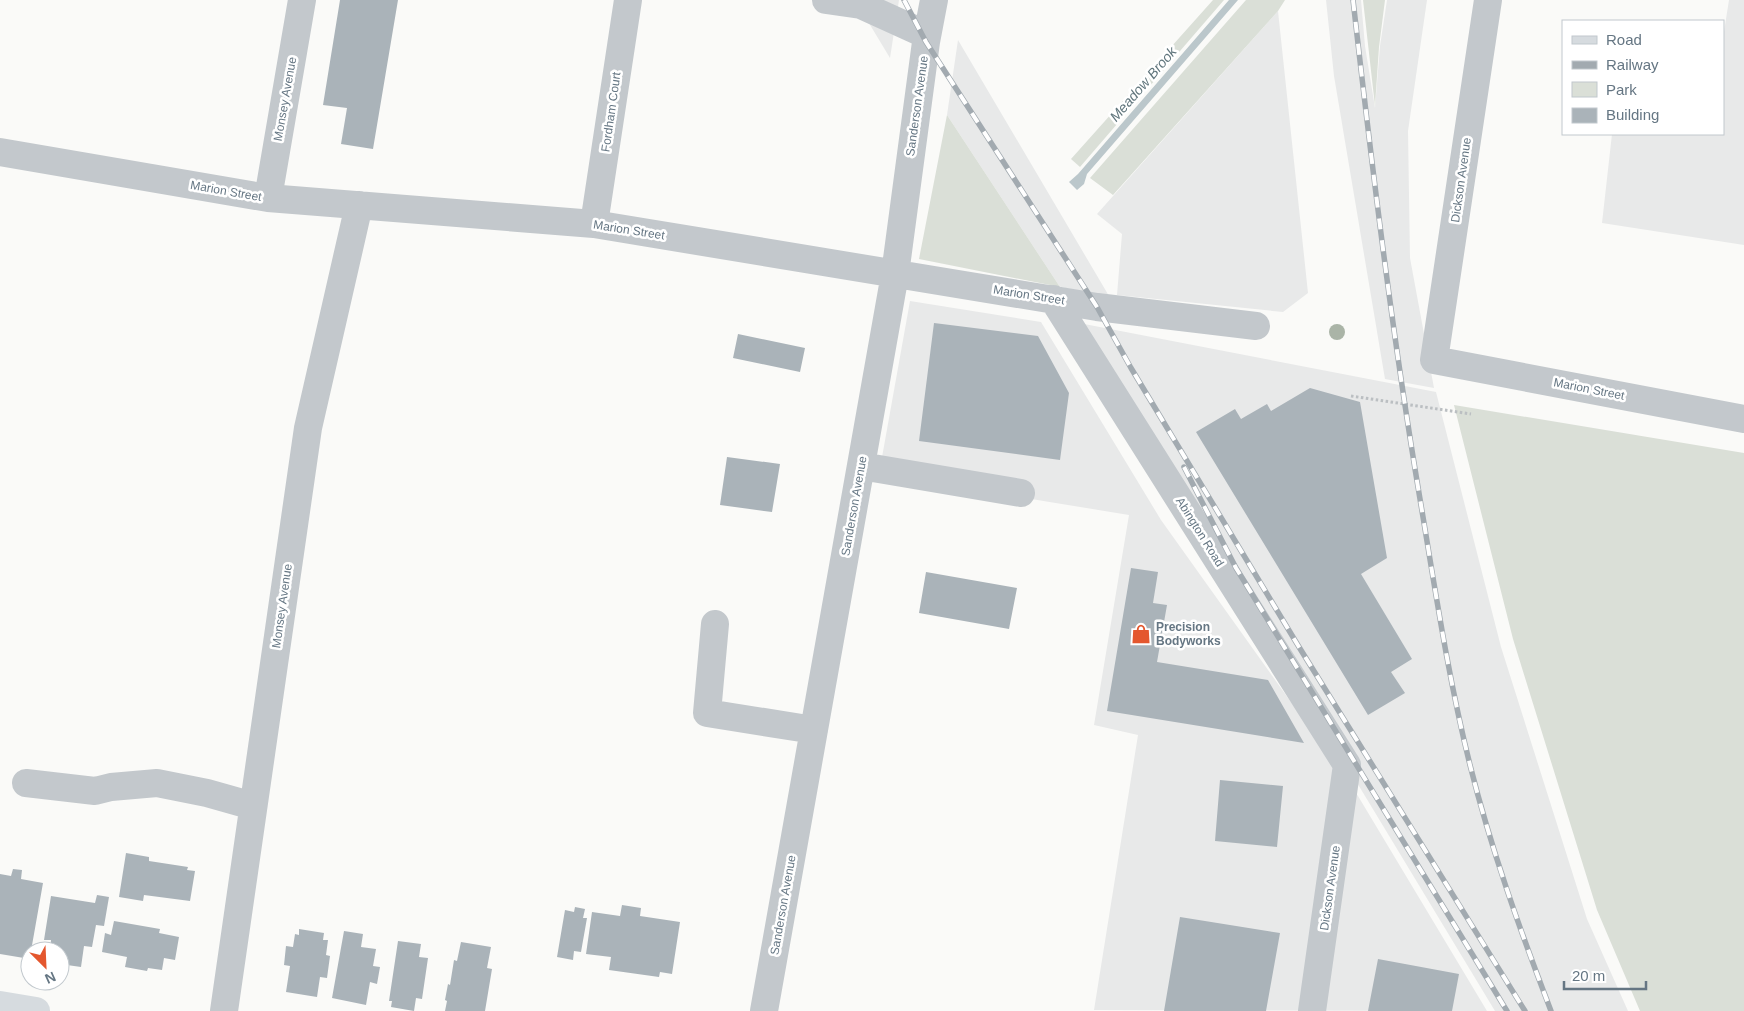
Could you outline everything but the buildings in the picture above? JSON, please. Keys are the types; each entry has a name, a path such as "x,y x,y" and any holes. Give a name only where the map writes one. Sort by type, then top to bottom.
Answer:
{"main road":[{"path":"0,1005 36,1011"}],"street":[{"name":"Monsey Avenue","path":"268,198 302,0"},
{"name":"Fordham Court","path":"594,224 628,0"},
{"path":"826,0 861,5 927,35"},
{"name":"Sanderson Avenue","path":"764,1011 895,274 927,35 934,0"},
{"name":"Dickson Avenue","path":"1434,360 1488,0"},
{"name":"Marion Street","path":"0,152 268,198 594,224 1097,307 1256,326"},
{"name":"Monsey Avenue","path":"224,1011 308,428 359,205"},
{"name":"Abington Road","path":"1053,299 1347,765"},
{"name":"Marion Street","path":"1434,360 1744,419"},
{"path":"861,466 1021,493"},
{"path":"715,624 707,713 814,730"},
{"name":"Dickson Avenue","path":"1312,1011 1347,765"},
{"path":"26,783 95,791 111,787 157,783 206,793 253,806"}],"path":[{"path":"1351,396 1471,414"}],"shaded area":[{"path":"855,0 899,0 890,58"},
{"path":"1229,0 1238,0 1087,174 1084,184 1077,190 1069,182"},
{"path":"1326,0 1361,0 1365,46 1375,108 1380,46 1387,0 1427,0 1408,131 1410,258 1434,388 1385,379 1334,76"},
{"path":"1729,0 1744,0 1744,245 1602,223 1612,135 1724,135 1724,32"},
{"path":"1278,11 1308,293 1283,312 1117,295 1122,234 1097,214"},
{"path":"958,40 1109,296 1060,287 947,115"},
{"path":"910,301 1041,322 1161,520 1358,796 1487,1011 1094,1010 1138,735 1094,725 1129,515 879,474"},
{"path":"1079,323 1436,392 1501,647 1587,919 1628,1011 1495,1011"}],"green space":[{"path":"1213,0 1224,0 1080,167 1071,159"},
{"path":"1246,0 1285,0 1278,11 1113,195 1090,178"},
{"path":"1363,0 1385,0 1379,47 1375,106"},
{"path":"947,115 1060,287 919,259"},
{"path":"1454,405 1744,453 1744,1011 1640,1011 1597,910 1513,639"}],"railway":[{"path":"904,0 926,42 1097,307 1131,368 1299,647 1525,1011"},
{"path":"1353,0 1375,188 1400,374 1448,666 1462,732 1487,827 1517,920 1551,1011"},
{"path":"1184,467 1236,568 1507,1011"}],"place":[{"name":"Precision Bodyworks","path":"1141,634"}],"water label":[{"name":"Meadow Brook","path":"1143,84"}]}
